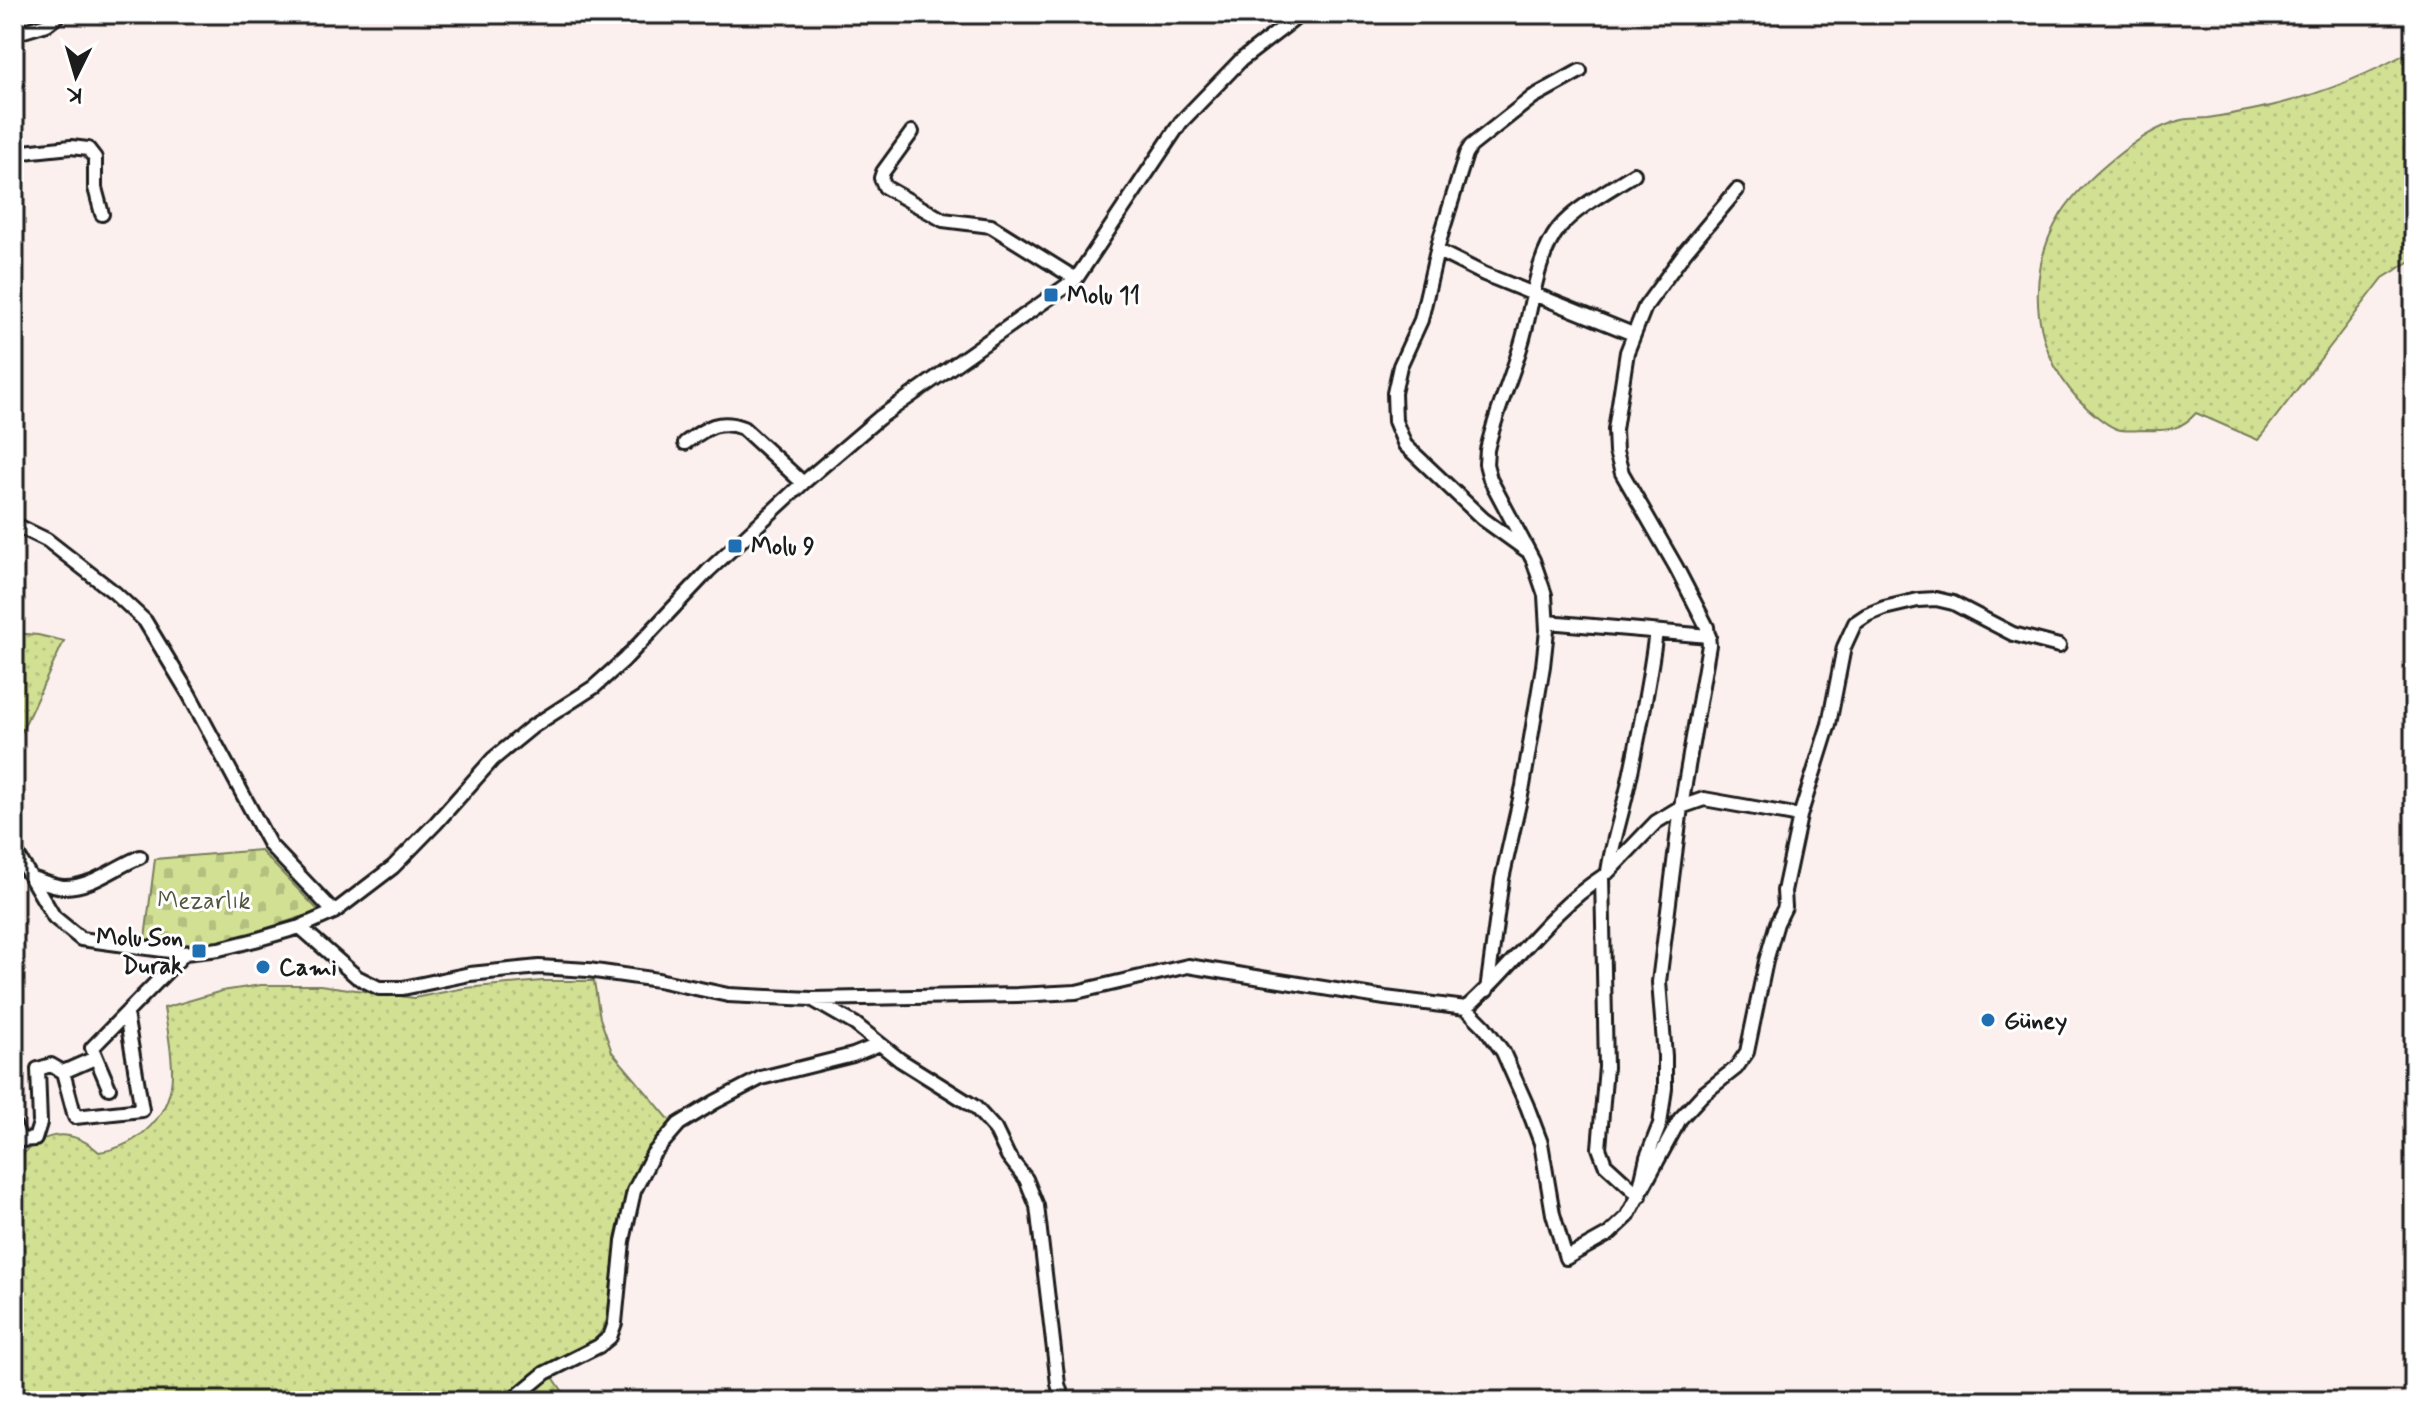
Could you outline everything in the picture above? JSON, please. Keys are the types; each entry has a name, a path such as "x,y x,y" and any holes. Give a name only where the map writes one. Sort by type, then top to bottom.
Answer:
{"street":[{"path":"14,34 47,24 60,14"},
{"path":"14,849 54,917 81,939 185,953 219,949 300,927 334,912 393,867 493,759 532,727 594,687 624,660 708,571 879,418 1076,279 1181,122 1241,60 1301,14"},
{"path":"1529,552 1467,505 1405,445 1397,428 1393,407 1396,380 1421,320 1460,169 1471,146 1533,97 1580,71"},
{"path":"912,132 883,172 881,178 885,187 943,220 991,226 1076,279"},
{"path":"14,153 71,147 88,149 95,158 95,188 102,214"},
{"path":"1487,990 1502,879 1522,796 1547,622 1545,595 1529,552 1492,486 1486,457 1521,346 1546,251 1559,228 1579,210 1634,174"},
{"path":"1640,1196 1644,1167 1660,1124 1665,1088 1659,982 1681,807 1709,656 1709,636 1684,582 1627,484 1618,463 1615,422 1633,334 1652,295 1737,190"},
{"path":"1438,251 1484,274 1633,334"},
{"path":"685,443 711,425 733,424 743,428 803,483"},
{"path":"14,524 47,540 115,593 145,621 189,694 270,845 334,912"},
{"path":"300,927 357,977 379,988 403,988 470,974 539,967 658,980 728,995 812,999 1017,995 1076,992 1188,966 1466,1008 1503,1052 1527,1106 1541,1143 1553,1214 1566,1258 1616,1229 1627,1217 1680,1119 1703,1094 1736,1068 1747,1052 1766,961 1785,907 1784,891 1800,816 1827,733 1846,640 1855,623 1884,608 1918,600 1944,600 2013,634 2059,646"},
{"path":"1547,622 1709,636"},
{"path":"1656,632 1646,708 1640,723 1608,872 1648,829 1681,807 1704,799 1800,816"},
{"path":"32,878 62,887 87,884 140,857"},
{"path":"1466,1008 1487,990 1530,939 1602,877 1606,1067 1599,1148 1605,1164 1640,1196"},
{"path":"109,1088 92,1048 185,953"},
{"path":"812,999 855,1024 900,1060 975,1107 995,1129 1008,1156 1026,1179 1037,1206 1058,1384 1063,1401"},
{"path":"14,1125 20,1140 35,1139 40,1123 38,1069 51,1065 63,1072 75,1117 142,1110 126,1014"},
{"path":"511,1401 545,1373 599,1346 610,1337 615,1323 623,1241 634,1191 653,1154 679,1124 761,1078 853,1055 880,1044"},
{"path":"63,1072 95,1058"}],"green space":[{"path":"2414,49 2414,259 2383,278 2258,440 2196,413 2180,426 2168,429 2120,430 2105,423 2087,408 2055,366 2039,316 2041,264 2049,238 2070,201 2113,159 2163,127 2181,120 2235,113 2314,94"},
{"path":"14,633 64,641 17,741 14,740"},
{"name":"Mezarlık","path":"260,850 319,911 244,936 201,946 145,939 155,859"},
{"path":"542,981 594,981 600,1018 612,1052 674,1125 629,1195 616,1239 607,1319 603,1328 591,1344 553,1377 569,1401 14,1401 14,1166 32,1146 53,1136 75,1138 99,1152 128,1143 151,1125 167,1101 171,1087 171,1055 164,1008 222,991 261,985 320,985 414,998 465,988"}],"place":[{"name":"Molu 11","path":"1051,295"},
{"name":"Molu 9","path":"735,546"},
{"name":"Molu Son Durak","path":"199,951"},
{"name":"Cami","path":"263,967"},
{"name":"Güney","path":"1988,1020"}]}
